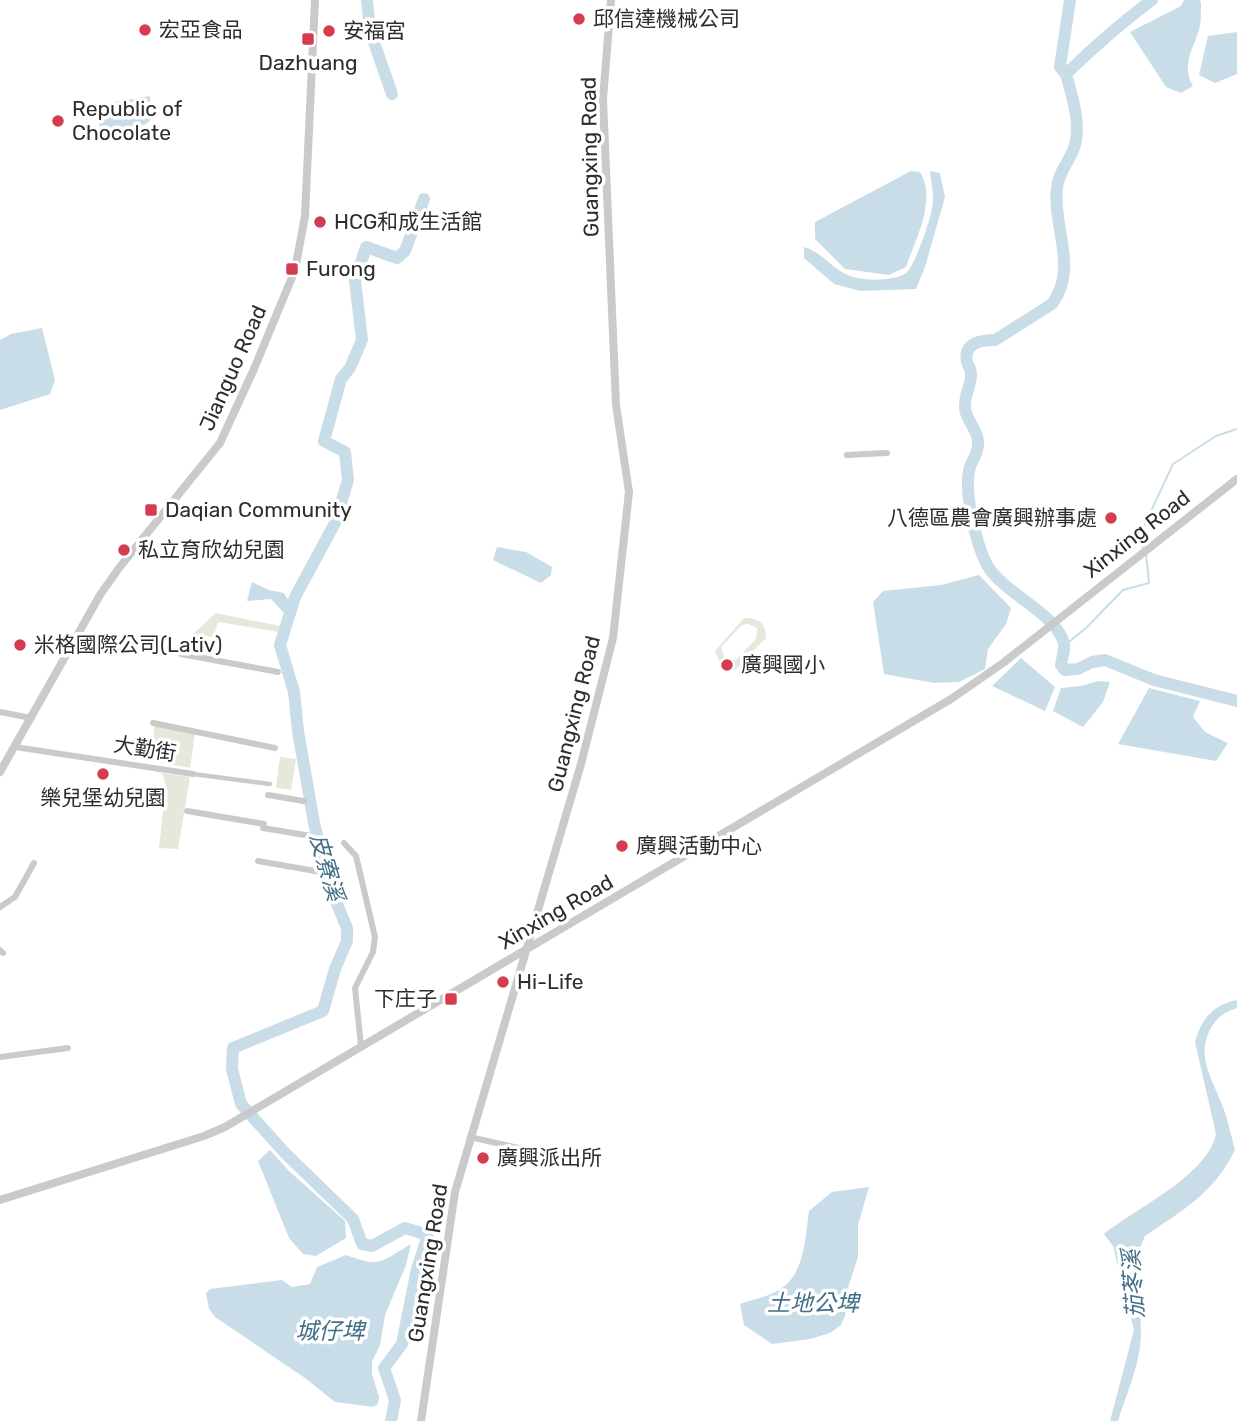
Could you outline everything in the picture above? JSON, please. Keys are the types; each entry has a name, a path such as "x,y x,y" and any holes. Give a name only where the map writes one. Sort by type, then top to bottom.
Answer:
{"street":[{"name":"Jianguo Road","path":"0,772 100,595 220,443 295,270 306,206 314,0"},
{"name":"Guangxing Road","path":"421,1421 455,1192 581,764 612,638 628,502 628,477 616,405 603,99 611,0"},
{"path":"847,455 887,453"},
{"name":"Xinxing Road","path":"0,1200 204,1136 242,1117 951,699 983,678 1237,479"},
{"path":"181,654 278,672"},
{"path":"0,712 31,718"},
{"path":"153,723 275,748"},
{"name":"大勤街","path":"15,747 270,784"},
{"path":"268,794 303,801"},
{"path":"187,811 311,836"},
{"path":"344,843 356,856 375,937 373,952 355,988 361,1046"},
{"path":"258,861 321,872"},
{"path":"0,907 15,897 34,863"},
{"path":"0,1057 68,1048"},
{"path":"470,1137 575,1161"}],"shaded area":[{"path":"216,613 280,626 279,632 218,622 213,637 193,634"},
{"path":"744,618 757,620 765,628 766,638 734,671 732,667 720,663 715,651","holes":["748,624 757,628 756,639 736,660 725,659 721,647 742,625"]},
{"path":"154,726 195,734 190,768 152,761"},
{"path":"280,757 296,759 291,790 276,788"},
{"path":"162,773 190,777 178,849 159,848 166,785"}],"water":[{"path":"1184,0 1200,0 1201,15 1188,63 1189,78 1193,86 1181,93 1166,87 1130,32 1181,6"},
{"path":"1237,32 1237,74 1215,83 1199,75 1208,36"},
{"path":"150,96 151,120 146,124 101,136 96,105"},
{"path":"911,171 920,172 925,183 926,207 906,267 889,275 845,269 815,239 815,222"},
{"path":"930,171 940,173 945,197 916,289 860,291 834,284 804,258 804,247 811,249 846,274 859,278 888,279 906,273 918,253 931,214 933,199"},
{"path":"42,328 55,380 50,394 0,410 0,340 11,334"},
{"path":"497,547 526,552 552,567 551,575 541,583 493,560"},
{"path":"979,575 1011,608 1006,624 988,649 985,669 959,682 934,683 884,674 873,602 883,591 941,585"},
{"path":"252,582 284,593 289,601 284,613 271,599 247,601"},
{"path":"1021,658 1055,687 1045,711 992,686"},
{"path":"1098,681 1110,682 1103,702 1083,727 1053,711 1061,688"},
{"path":"1149,688 1200,701 1193,717 1205,732 1228,743 1216,761 1118,744"},
{"name":"茄苳溪","path":"1237,1000 1237,1008 1222,1015 1213,1024 1205,1048 1207,1068 1225,1112 1235,1150 1227,1165 1207,1189 1185,1209 1145,1236 1137,1271 1141,1332 1139,1355 1118,1421 1110,1421 1134,1330 1113,1246 1104,1234 1169,1190 1199,1164 1210,1149 1216,1134 1195,1042 1209,1014 1221,1005"},
{"name":"城仔埤","path":"270,1150 289,1171 345,1221 346,1238 316,1256 303,1254 289,1238 258,1161"},
{"name":"土地公埤","path":"869,1187 858,1225 858,1257 848,1288 845,1316 841,1325 830,1333 810,1339 772,1344 744,1325 740,1304 777,1291 793,1276 802,1256 809,1211 832,1192"},
{"name":"城仔埤","path":"411,1244 406,1265 385,1315 380,1345 372,1362 372,1374 379,1397 378,1404 373,1407 335,1402 305,1378 215,1317 209,1309 206,1293 210,1289 282,1280 292,1287 310,1284 317,1267 346,1255 367,1261 380,1261"}],"waterway":[{"name":"皮寮溪","path":"367,0 370,31 392,94"},
{"path":"1066,74 1060,67 1070,0"},
{"path":"1152,0 1129,17 1066,74 1077,130 1074,148 1059,177 1057,188 1056,202 1064,261 1060,290 1052,304 995,340 974,344 968,351 966,356 971,375 965,408 976,433 978,446 968,477 969,503 987,565 1005,585 1041,613 1060,633 1064,644 1061,665 1065,670 1078,669 1092,662 1105,660 1154,680 1237,701"},
{"name":"皮寮溪","path":"391,1421 395,1400 384,1368 402,1344 417,1269 428,1235 405,1228 372,1246 362,1244 353,1219 285,1153 241,1104 232,1069 233,1048 323,1011 335,969 347,941 347,928 332,892 314,823 294,692 280,645 295,597 335,523 348,480 345,452 324,441 341,379 350,368 362,340 355,281 366,247 397,258 405,251 424,199"},
{"path":"1143,548 1138,539 1173,464 1216,436 1237,429"},
{"path":"1064,646 1123,590 1149,583 1146,553"}],"place":[{"name":"邱信達機械公司","path":"579,19"},
{"name":"宏亞食品","path":"145,30"},
{"name":"安福宮","path":"329,31"},
{"name":"Dazhuang","path":"308,39"},
{"name":"Republic of Chocolate","path":"58,121"},
{"name":"HCG和成生活館","path":"320,222"},
{"name":"Furong","path":"292,269"},
{"name":"Daqian Community","path":"151,510"},
{"name":"八德區農會廣興辦事處","path":"1111,518"},
{"name":"私立育欣幼兒園","path":"124,550"},
{"name":"米格國際公司(Lativ)","path":"20,645"},
{"name":"廣興國小","path":"727,665"},
{"name":"樂兒堡幼兒園","path":"103,774"},
{"name":"廣興活動中心","path":"622,846"},
{"name":"Hi-Life","path":"503,982"},
{"name":"下庄子","path":"451,999"},
{"name":"廣興派出所","path":"483,1158"}]}
